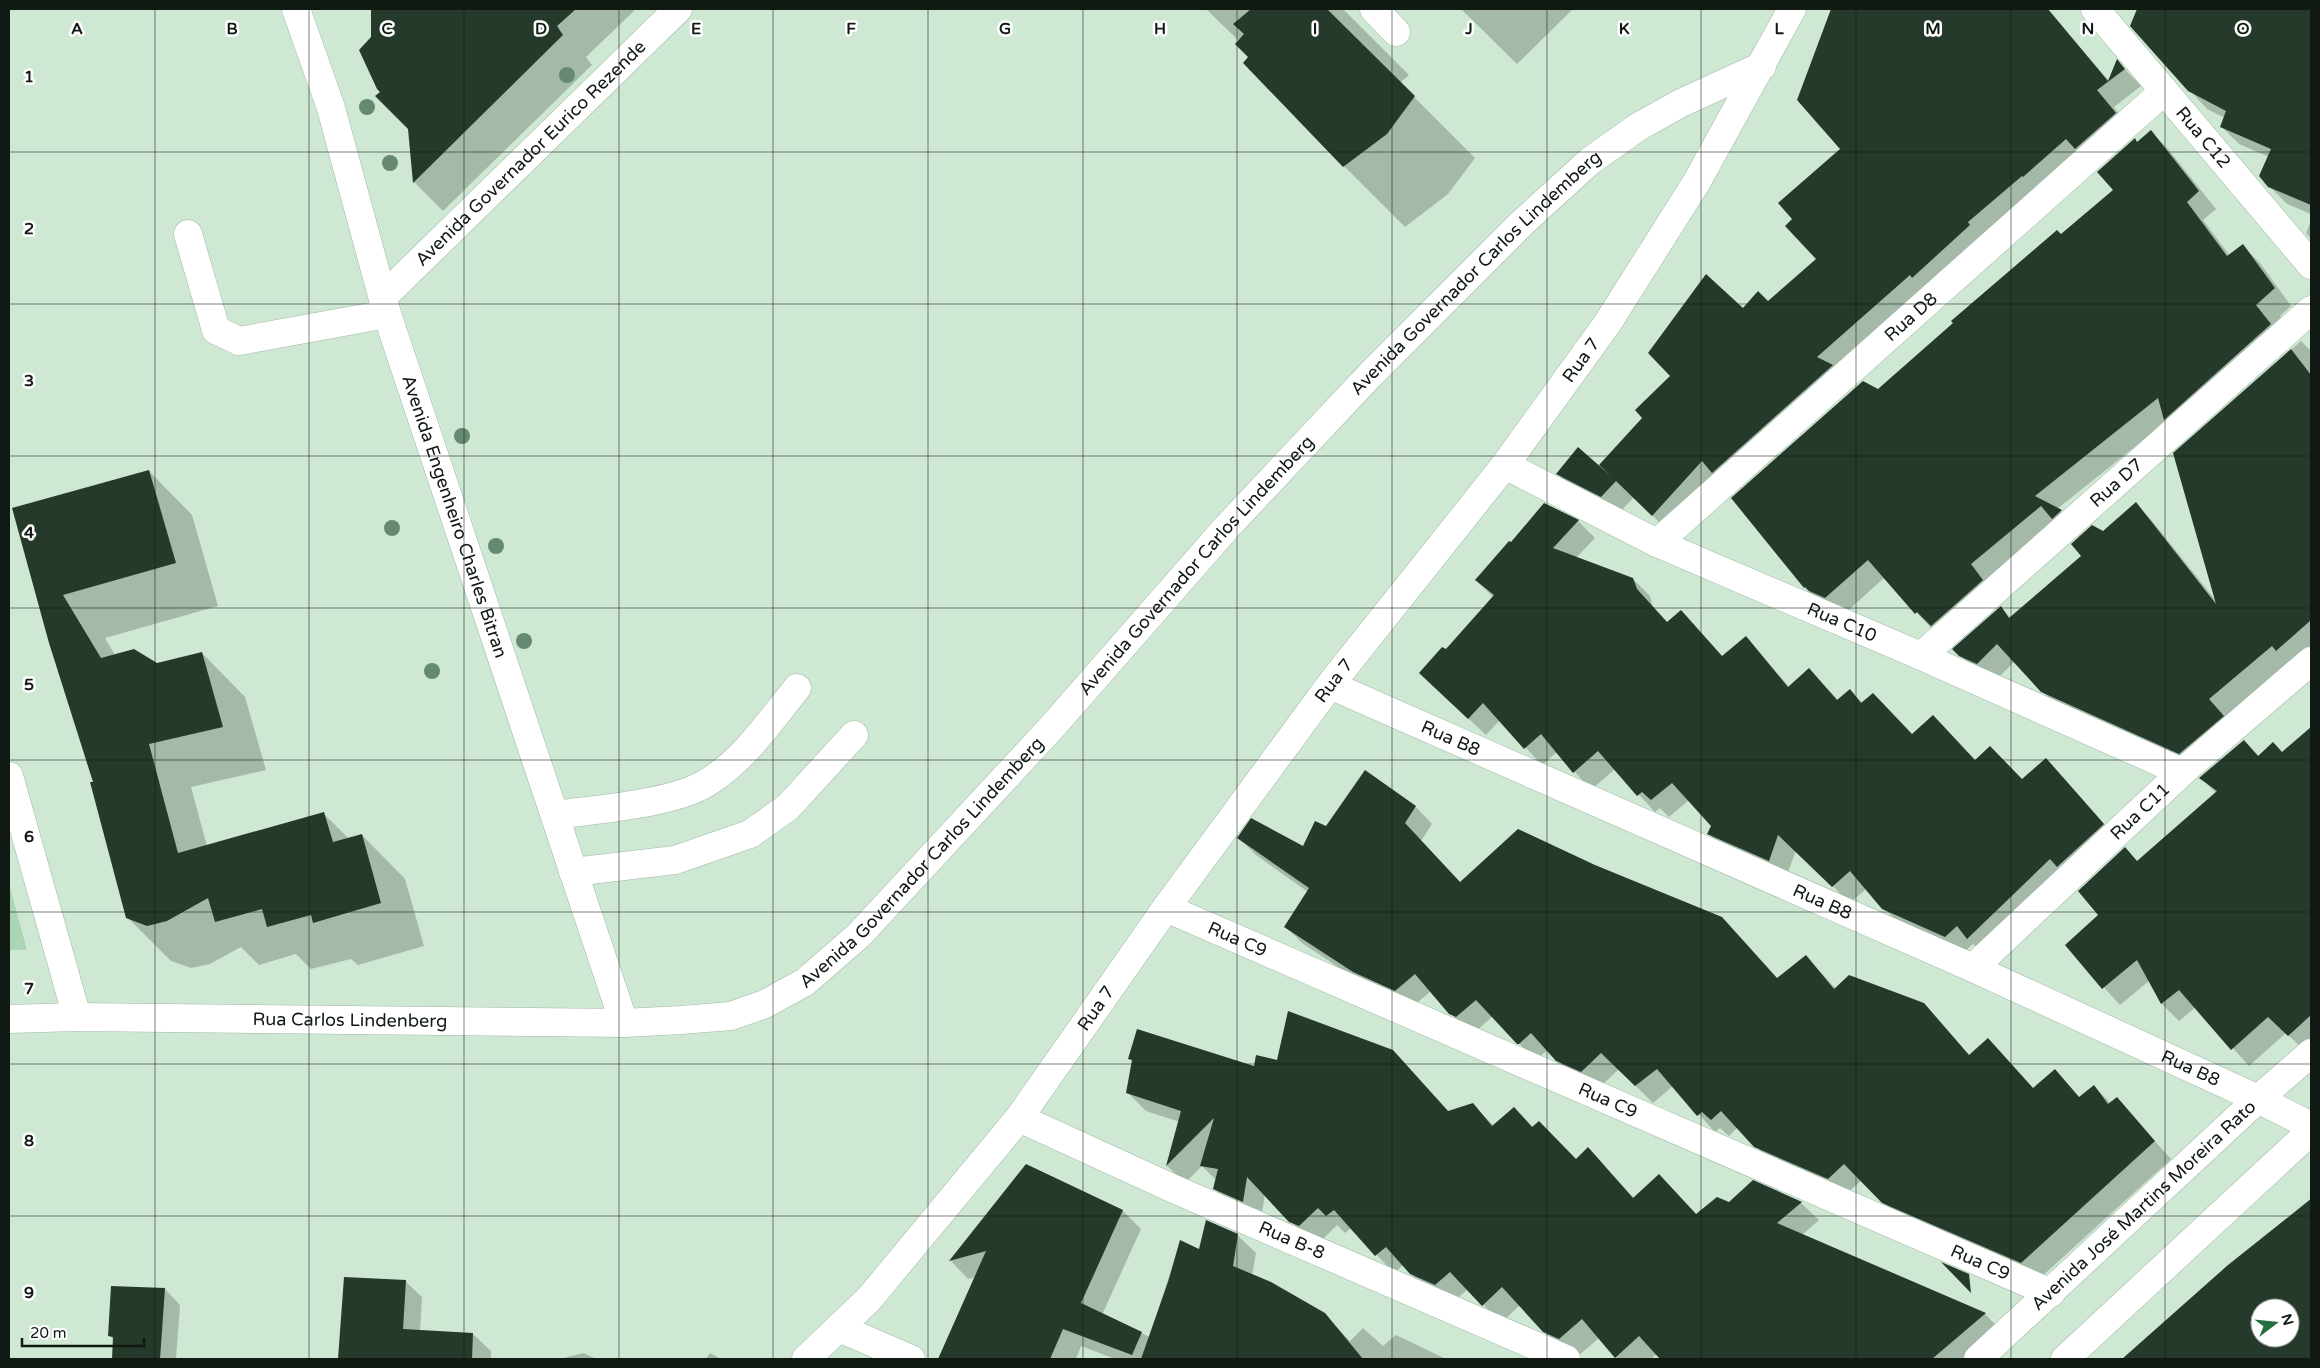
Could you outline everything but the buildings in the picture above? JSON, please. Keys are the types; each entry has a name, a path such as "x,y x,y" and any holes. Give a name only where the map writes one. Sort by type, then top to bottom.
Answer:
{"street":[{"name":"Avenida Engenheiro Charles Bitran","path":"296,9 331,108 385,306 556,814 573,872 624,1023"},
{"name":"Avenida Governador Eurico Rezende","path":"385,306 678,9"},
{"path":"1374,9 1396,32"},
{"name":"Rua 7","path":"813,1357 869,1299 1019,1118 1166,908 1330,684 1505,466 1607,324 1696,183 1792,9"},
{"name":"Rua C12","path":"2095,9 2311,265"},
{"name":"Avenida Governador Carlos Lindemberg","path":"624,1023 731,1016 765,1004 805,982 859,935 1052,727 1227,527 1363,382 1522,223 1590,161 1638,127 1681,103 1762,66"},
{"name":"Rua D8","path":"1657,543 2164,91"},
{"path":"188,234 216,330 239,341 385,306"},
{"name":"Rua D7","path":"1921,656 2311,310"},
{"name":"Rua C10","path":"1505,466 1657,543 1921,656 2182,772"},
{"name":"Rua C11","path":"1973,968 2182,772 2311,661"},
{"name":"Rua B8","path":"1330,684 1973,968 2258,1099 2311,1126"},
{"path":"556,814 666,799 707,783 744,752 797,688"},
{"path":"573,872 676,860 750,834 788,807 854,735"},
{"path":"9,776 77,1017 9,1019"},
{"name":"Rua C9","path":"1166,908 2051,1293"},
{"name":"Rua Carlos Lindenberg","path":"77,1017 624,1023"},
{"name":"Avenida José Martins Moreira Rato","path":"1978,1359 2311,1052"},
{"name":"Rua B-8","path":"1019,1118 1174,1189 1566,1359"},
{"path":"2065,1359 2311,1132"},
{"path":"840,1328 911,1359"}],"green space":[{"path":"9,884 27,950 9,950"}]}
